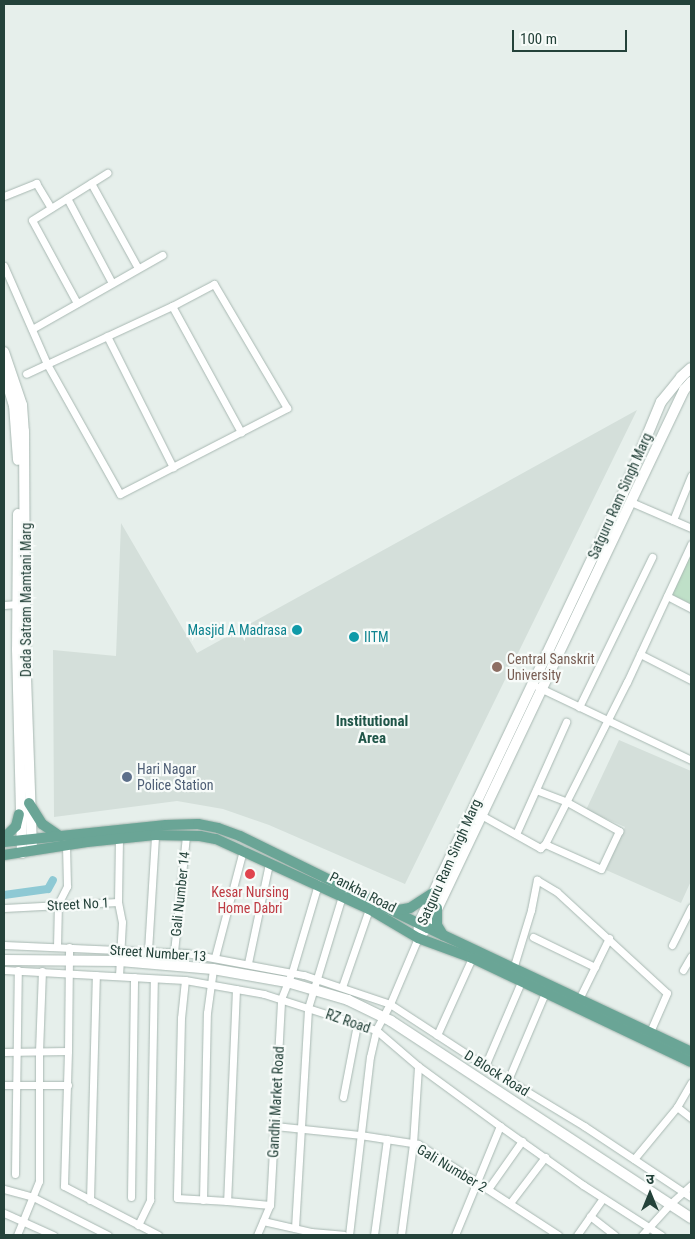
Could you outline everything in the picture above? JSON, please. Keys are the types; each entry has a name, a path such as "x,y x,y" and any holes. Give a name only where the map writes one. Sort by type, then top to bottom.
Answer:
{"main road":[{"path":"29,804 42,824 60,836"},
{"path":"4,838 20,814"},
{"name":"Pankha Road","path":"4,842 166,825 198,824 218,828 240,836 443,935 691,1052"},
{"name":"Pankha Road","path":"4,855 119,838 155,835 186,835 216,839 318,884 369,909 418,938 472,958 691,1062"},
{"path":"393,910 410,908 433,893"},
{"path":"437,908 437,925 443,935"}],"street":[{"path":"77,303 32,220 107,173"},
{"path":"91,182 138,268"},
{"path":"4,196 36,183 51,208"},
{"path":"66,198 112,283"},
{"path":"32,329 162,255"},
{"path":"4,266 47,364 120,494 287,408 214,284 172,306 107,336 47,364 26,374"},
{"path":"172,306 241,432"},
{"path":"107,336 173,467"},
{"name":"Dada Satram Mamtani Marg","path":"4,352 22,405 24,431 25,648 29,804 26,840"},
{"name":"Satguru Ram Singh Marg","path":"418,938 433,893 622,496 661,402 681,377 691,368"},
{"name":"Dada Satram Mamtani Marg","path":"4,373 14,405 17,430 20,814 27,852"},
{"name":"Satguru Ram Singh Marg","path":"423,925 437,908 684,390 691,382"},
{"path":"673,520 691,476"},
{"path":"632,502 691,528"},
{"path":"482,815 540,848 545,844 608,721 691,544"},
{"path":"579,707 652,557"},
{"path":"667,596 691,608"},
{"path":"4,605 17,604"},
{"path":"640,654 691,680"},
{"path":"532,684 691,760"},
{"path":"516,834 566,722"},
{"path":"536,790 567,802 620,831 601,869 545,844"},
{"path":"148,951 155,835"},
{"name":"Gali Number 14","path":"174,952 186,835"},
{"name":"Street No 1","path":"4,908 118,902 119,838"},
{"path":"57,947 58,904 67,886 66,846"},
{"path":"215,957 243,850"},
{"path":"248,963 269,862"},
{"path":"513,968 531,910 537,880 557,892 667,993 650,1032"},
{"name":"Gandhi Market Road","path":"270,1205 281,999 290,977 318,884"},
{"path":"296,1228 308,1008 312,989 342,896"},
{"path":"118,902 122,922 119,976"},
{"path":"672,945 689,917 691,907"},
{"path":"342,987 369,909"},
{"path":"534,937 594,967"},
{"path":"349,1235 370,1057 376,1030 390,1004 418,938"},
{"path":"579,999 609,938"},
{"name":"Street Number 13","path":"4,945 174,952 248,963 290,977"},
{"path":"70,947 64,1186 158,1235"},
{"path":"683,970 691,956"},
{"path":"437,1035 472,958"},
{"path":"4,960 120,961 290,977 312,989 383,1016 691,1218"},
{"path":"203,1200 210,984 213,969"},
{"name":"RZ Road","path":"4,970 185,980 210,984 281,999 376,1030 418,1066 500,1126 602,1198 661,1235"},
{"path":"15,1174 18,970"},
{"path":"17,1235 39,1181 39,1052 42,971"},
{"path":"90,1200 96,975"},
{"path":"131,1197 134,977"},
{"name":"D Block Road","path":"290,977 317,978 390,1004 688,1194"},
{"path":"138,1225 150,1200 154,979"},
{"path":"185,980 182,1018 177,1198 270,1205 257,1235"},
{"path":"485,1066 521,982"},
{"path":"227,1201 236,989"},
{"path":"508,1080 545,993"},
{"path":"343,1097 357,1024"},
{"path":"4,1052 68,1051"},
{"path":"401,1235 413,1144 418,1066"},
{"path":"634,1159 676,1107 691,1084"},
{"path":"4,1085 68,1085"},
{"path":"676,1107 691,1118"},
{"name":"Gali Number 2","path":"275,1126 360,1135 424,1147 558,1235"},
{"path":"455,1235 500,1126"},
{"path":"374,1235 386,1139"},
{"path":"488,1189 522,1141"},
{"path":"510,1203 545,1156"},
{"path":"642,1235 670,1204 688,1194 691,1185"},
{"path":"4,1189 33,1197 108,1235"},
{"path":"577,1235 602,1198"},
{"path":"4,1213 52,1235"},
{"path":"590,1216 614,1235"},
{"path":"263,1221 296,1228 311,1234 344,1235"}],"shaded area":[{"name":"Institutional Area","path":"637,410 405,884 269,825 223,809 177,801 54,817 53,650 116,656 121,523 197,653"},
{"path":"619,740 691,771 691,881 681,903 606,870 625,827 586,810"}],"green space":[{"path":"691,553 691,604 672,595"}],"waterway":[{"path":"4,895 48,889 53,880"}],"place":[{"name":"Masjid A Madrasa","path":"297,630"},
{"name":"IITM","path":"354,637"},
{"name":"Central Sanskrit University","path":"497,667"},
{"name":"Hari Nagar Police Station","path":"127,777"},
{"name":"Kesar Nursing Home Dabri","path":"250,874"}],"district":[{"name":"Institutional Area","path":"372,730"}]}
